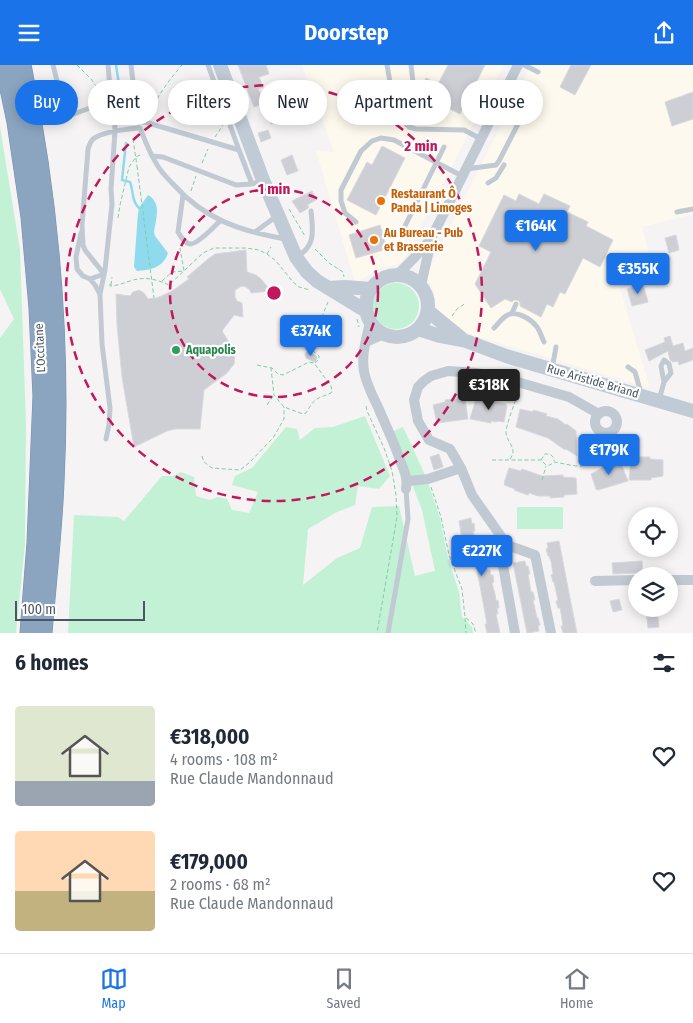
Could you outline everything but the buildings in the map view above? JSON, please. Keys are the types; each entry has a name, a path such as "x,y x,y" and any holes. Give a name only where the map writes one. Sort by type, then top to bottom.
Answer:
{"highway":[{"name":"L'Occitane","path":"4,65 16,122 30,217 38,308 41,447 37,533 29,633"},
{"name":"L'Occitane","path":"22,65 33,117 47,213 55,318 55,482 43,633"}],"street":[{"path":"220,65 257,182 282,209 288,240 296,257 307,272 317,281 353,304 365,320 376,329 393,337 402,337 418,329 428,311 426,293 414,279 397,275 387,276 378,281 371,289 366,300 365,320 366,342 363,349 364,372 395,444 407,485 461,468"},
{"path":"510,80 518,65"},
{"path":"420,285 432,237 489,125"},
{"path":"397,275 432,237"},
{"path":"328,288 371,289"},
{"name":"Rue Aristide Briand","path":"428,311 466,341"},
{"name":"Rue Aristide Briand","path":"418,329 466,341 506,356 693,411"},
{"path":"366,342 384,334"},
{"path":"551,633 535,555 506,545 472,495 461,468 450,449 429,440 418,421 414,400 418,387 431,376 448,371 476,373 570,397 599,414"},
{"path":"606,411 615,416 617,422 612,432 605,433 598,430 595,420 599,414 606,411"},
{"path":"506,545 502,560 515,633"},
{"path":"678,580 693,580"},
{"path":"596,581 628,581"}],"lane":[{"path":"53,65 66,117 88,108"},
{"path":"108,65 109,80"},
{"path":"131,65 133,80"},
{"path":"208,65 214,80"},
{"path":"388,65 390,80"},
{"path":"411,65 413,80"},
{"path":"524,65 538,72"},
{"path":"106,439 110,408 102,344 100,294 105,272 112,204 111,189 115,125"},
{"path":"139,125 152,156 163,173 196,206 220,221 235,227 288,240"},
{"path":"155,125 246,152"},
{"path":"231,125 246,152"},
{"path":"408,125 416,129 464,130 482,139"},
{"path":"356,222 344,213 341,190 361,151 372,141 381,138 394,140 436,163 464,173 496,165 517,125"},
{"path":"100,294 90,279 79,272 76,265 82,225 88,149 92,140 99,136 115,131 140,128"},
{"path":"405,226 444,147"},
{"path":"152,156 162,157 236,185 257,182"},
{"path":"488,183 496,178 504,165"},
{"path":"183,195 178,232 187,243 192,244 196,242 220,221"},
{"path":"255,232 282,209"},
{"path":"678,212 693,209"},
{"path":"296,257 310,243 312,237 311,211"},
{"path":"82,225 85,250 105,272"},
{"path":"90,279 105,272"},
{"path":"512,313 516,304"},
{"path":"494,328 506,316 512,313 521,315 538,328 544,342"},
{"path":"552,369 556,347"},
{"path":"628,367 635,372 642,396"},
{"path":"659,401 664,382"},
{"path":"388,633 408,519 407,485"}],"path":[{"path":"77,65 93,80"},
{"path":"158,96 182,65"},
{"path":"190,195 198,171 212,143 224,125"},
{"path":"133,139 154,298"},
{"path":"118,223 120,205 129,167 136,157 145,153"},
{"path":"282,209 292,217 324,259 343,272 345,287"},
{"path":"180,245 184,271"},
{"path":"110,286 142,278 161,281 169,285 203,253 214,248 246,247 267,254 276,261 286,275 299,287 308,290 313,289"},
{"path":"267,254 271,247"},
{"path":"161,281 172,271 184,271"},
{"path":"105,272 110,286"},
{"path":"110,286 112,277"},
{"path":"452,316 457,309 466,303"},
{"path":"257,365 271,368 278,374 283,375 309,362 317,363 319,356 313,351 319,342 323,314 327,304"},
{"path":"353,304 350,308 359,322 365,320"},
{"path":"271,368 274,395 284,407 304,414 315,400 332,391 332,386 314,363"},
{"path":"510,460 514,454 513,448 507,440 506,430 521,383"},
{"path":"267,405 274,395"},
{"path":"366,404 367,411 392,471 396,495 396,517 377,633"},
{"path":"202,456 204,462 212,468 240,470 273,437 284,419 284,407"},
{"path":"546,465 554,462 581,466 587,463 598,430"},
{"path":"612,432 625,450 627,461"},
{"path":"541,461 545,454 550,453 554,458 554,462"},
{"path":"492,460 541,461 546,465"},
{"path":"542,480 546,465"},
{"path":"428,479 441,517 449,555 462,589 466,633"},
{"path":"465,617 473,624 476,633"}],"shaded area":[{"path":"302,65 504,65 496,80 461,80 461,125 473,125 405,257 396,265 376,270 355,282 316,151 334,152 324,125 327,125 327,80 308,80"},
{"path":"531,65 693,65 693,214 642,227 655,276 618,282 650,388 475,336 461,330 437,310 434,292 428,279 430,267 501,125 543,125 543,80 524,80"}],"green space":[{"path":"0,127 20,250 26,424 25,544 16,633 0,633 0,338 14,319 0,289"},
{"path":"401,283 413,289 418,297 418,315 413,323 405,328 391,329 379,323 374,315 373,301 379,289 387,284"},
{"path":"365,416 390,476 379,489 358,486 355,505 335,513 308,529 303,585 337,558 360,548 372,507 399,506 415,576 435,571 422,510 392,432 403,427 426,477 440,518 448,558 459,592 462,617 472,627 473,633 68,633 74,515 118,517 124,521 162,476 173,476 181,472 194,477 196,496 210,500 218,497 227,499 232,510 249,513 258,492 232,485 235,476 252,468 286,427 297,429 300,440 315,428 333,427"},
{"path":"517,507 563,507 563,529 517,529"}],"water":[{"path":"148,195 157,207 155,236 168,253 163,262 156,267 137,271 134,267 138,213 139,208"}],"waterway":[{"path":"116,65 118,80"},
{"path":"126,143 122,180 130,182 136,205 139,208"}],"place":[{"name":"Restaurant Ô Panda | Limoges","path":"381,201"},
{"name":"Au Bureau - Pub et Brasserie","path":"374,240"},
{"name":"Aquapolis","path":"176,350"}]}
